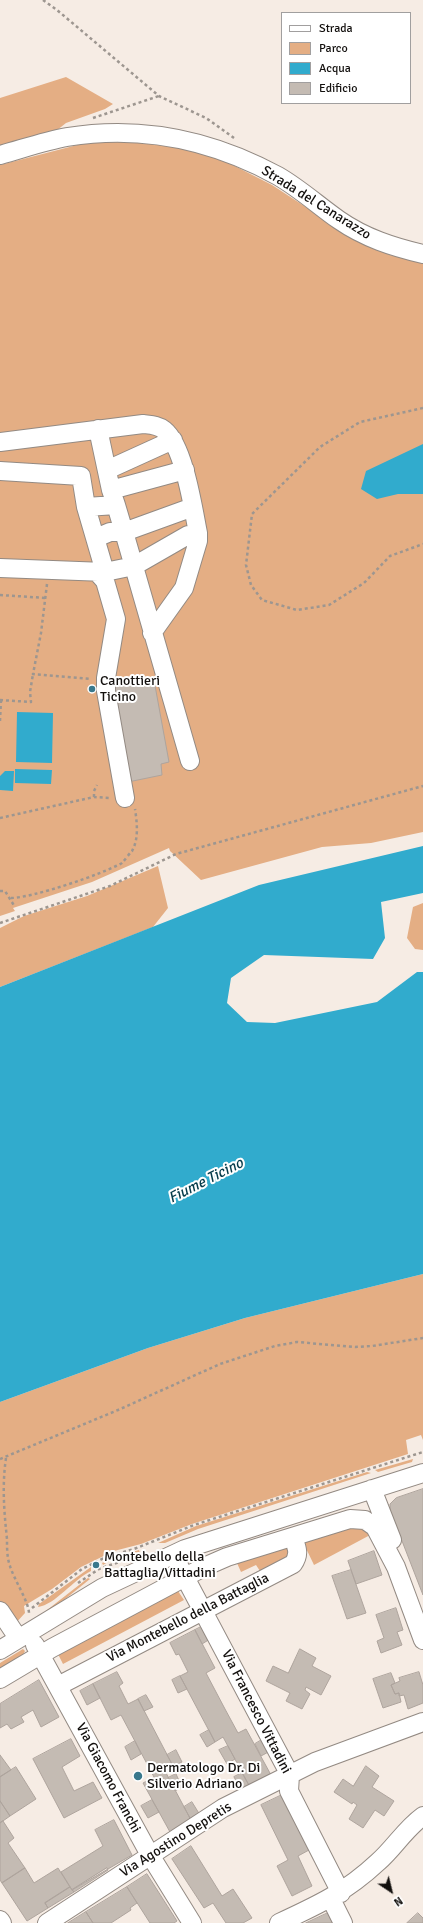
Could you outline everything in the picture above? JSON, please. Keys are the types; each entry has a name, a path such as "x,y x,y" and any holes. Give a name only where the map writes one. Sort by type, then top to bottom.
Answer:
{"street":[{"name":"Strada del Canarazzo","path":"0,155 66,137 114,132 159,134 225,151 278,177 341,221 369,237 398,248 423,254"},
{"path":"0,442 143,424 154,425 162,428 173,440 185,470 198,533 198,541 184,588 152,633"},
{"path":"98,429 114,497 190,761"},
{"path":"108,470 173,440"},
{"path":"86,507 185,470"},
{"path":"0,471 81,476 86,507 96,538 101,572 116,620 106,681 125,798"},
{"path":"96,538 110,532 124,532 193,507"},
{"path":"0,568 101,572 134,566 188,535 198,533"},
{"path":"0,1650 102,1588 174,1554 376,1487 423,1473"},
{"path":"376,1487 394,1546 396,1567"},
{"path":"0,1679 41,1655 185,1577 227,1557 350,1519 365,1520 375,1527 396,1567 423,1640"},
{"name":"Via Montebello della Battaglia","path":"58,1686 293,1564 298,1557 298,1548 293,1537"},
{"name":"Via Francesco Vittadini","path":"174,1554 290,1775 289,1791 336,1896 343,1923"},
{"name":"Via Giacomo Franchi","path":"0,1611 41,1655 150,1855 192,1923"},
{"name":"Via Agostino Depretis","path":"46,1923 223,1808 314,1762 423,1722"},
{"path":"279,1923 336,1896 378,1862 414,1822 423,1816"}],"path":[{"path":"43,0 57,10 159,96 206,118 240,142"},
{"path":"91,119 159,96"},
{"path":"423,408 360,422 320,447 252,514 246,565 251,586 262,600 297,610 329,605 364,583 390,556 423,544"},
{"path":"0,720 1,700 31,702 30,692 46,598 47,570"},
{"path":"0,595 46,598"},
{"path":"33,674 106,681"},
{"path":"94,797 94,791 97,785"},
{"path":"0,923 110,886 176,854 423,786"},
{"path":"0,818 94,797 134,799 137,822 135,843 122,862 59,887 21,898 11,898"},
{"path":"0,891 5,891 11,898 15,907"},
{"path":"0,1459 6,1458 118,1410 220,1364 275,1346 297,1342 355,1347 372,1346 423,1338"},
{"path":"6,1458 4,1476 4,1507 9,1565 29,1611 23,1635"}],"green space":[{"path":"66,77 113,104 105,109 66,123 56,131 0,149 0,98"},
{"path":"134,141 178,146 219,158 272,185 318,215 390,255 423,262 423,832 371,843 322,847 201,880 170,851 169,848 92,882 13,908 15,911 0,916 0,165 85,143"},
{"path":"158,866 168,908 153,927 0,987 0,928 24,916 87,896"},
{"path":"423,903 423,950 415,949 407,938 413,907"},
{"path":"423,1274 423,1440 421,1435 406,1440 408,1454 192,1524 141,1544 114,1551 81,1567 52,1589 24,1606 25,1613 15,1624 0,1601 0,1402 148,1348 245,1318"},
{"path":"413,1459 412,1462 378,1472 375,1470"},
{"path":"367,1472 371,1473 198,1529 165,1543 158,1543 196,1526"},
{"path":"373,1480 163,1551 164,1548 207,1532"},
{"path":"361,1527 372,1534 314,1565 303,1542 347,1528"},
{"path":"288,1547 293,1555 260,1571 256,1565 241,1572 237,1563"},
{"path":"139,1550 140,1553 137,1555 111,1560 103,1565 102,1563 112,1558"},
{"path":"91,1567 91,1571 58,1597 51,1602 38,1607 39,1604"},
{"path":"88,1578 90,1579 59,1604 42,1614"},
{"path":"178,1591 184,1600 63,1664 58,1654"},
{"path":"23,1649 25,1651 23,1655 0,1669 0,1663"}],"water":[{"path":"423,444 423,494 398,494 377,499 361,489 366,471"},
{"path":"17,712 53,713 52,763 16,762"},
{"path":"15,769 52,770 51,784 15,783"},
{"path":"5,771 14,771 13,791 0,790 0,776"},
{"name":"Fiume Ticino","path":"423,846 423,893 381,902 385,938 373,959 264,955 231,978 227,1003 247,1022 275,1023 377,1002 417,972 423,972 423,1274 245,1318 148,1348 0,1402 0,987 259,885"}],"building":[{"path":"154,680 169,762 161,764 162,775 128,782 113,687"},
{"path":"423,1489 423,1595 390,1510 390,1504 396,1498"},
{"path":"374,1551 382,1575 356,1584 348,1561"},
{"path":"351,1570 366,1613 347,1619 332,1576"},
{"path":"396,1608 403,1630 397,1632 402,1645 381,1653 377,1641 384,1638 376,1615"},
{"path":"203,1626 210,1639 202,1644 195,1630"},
{"path":"195,1630 215,1668 206,1673 238,1733 246,1729 271,1775 250,1787 223,1737 215,1742 180,1676 188,1672 179,1654 176,1655 170,1643"},
{"path":"300,1649 316,1658 312,1666 331,1676 321,1695 306,1687 305,1690 310,1694 302,1709 286,1701 290,1693 266,1681 273,1666 288,1673"},
{"path":"117,1672 123,1683 119,1686 128,1704 138,1699 173,1766 165,1771 191,1820 170,1832 143,1783 154,1777 121,1715 111,1720 93,1684"},
{"path":"419,1672 423,1685 423,1703 408,1709 404,1695 399,1696 399,1693 395,1694 391,1685 400,1681 399,1678"},
{"path":"391,1673 395,1683 391,1685 395,1694 399,1693 401,1702 383,1708 373,1679"},
{"path":"180,1676 187,1689 178,1693 172,1680"},
{"path":"39,1680 59,1717 41,1727 33,1710 21,1717 24,1722 11,1729 7,1724 0,1728 0,1704"},
{"path":"93,1684 100,1698 87,1705 80,1691"},
{"path":"146,1695 153,1707 144,1711 138,1699"},
{"path":"209,1730 215,1742 207,1747 200,1735"},
{"path":"265,1738 272,1750 261,1756 255,1744"},
{"path":"71,1739 80,1756 62,1767 74,1791 93,1782 102,1798 64,1818 33,1759"},
{"path":"135,1741 141,1754 131,1760 125,1747"},
{"path":"228,1746 235,1759 227,1764 219,1750"},
{"path":"176,1750 182,1762 173,1766 167,1755"},
{"path":"0,1755 11,1770 0,1777"},
{"path":"366,1766 379,1776 372,1787 394,1801 384,1816 375,1810 363,1828 349,1819 357,1805 353,1802 352,1804 334,1792 343,1779 353,1786"},
{"path":"16,1767 36,1799 10,1816 0,1801 0,1777"},
{"path":"242,1773 250,1787 242,1792 234,1777"},
{"path":"176,1774 182,1787 175,1791 168,1778"},
{"path":"282,1795 309,1850 298,1856 312,1886 292,1896 277,1866 288,1860 261,1805"},
{"path":"152,1800 159,1812 148,1818 141,1806"},
{"path":"0,1801 10,1816 0,1823"},
{"path":"192,1802 200,1815 191,1820 184,1807"},
{"path":"114,1820 132,1855 72,1890 61,1872 103,1846 95,1830"},
{"path":"3,1821 14,1838 8,1843 25,1868 2,1883 0,1880 0,1823"},
{"path":"191,1846 222,1896 233,1889 252,1918 243,1923 226,1923 213,1903 204,1908 172,1859"},
{"path":"25,1868 34,1883 58,1868 70,1887 45,1903 48,1908 27,1921 2,1883"},
{"path":"107,1868 108,1870 74,1892 72,1890"},
{"path":"147,1874 177,1921 174,1923 150,1923 127,1887"},
{"path":"70,1887 74,1892 48,1908 45,1903"},
{"path":"127,1887 137,1903 130,1908 131,1910 111,1923 93,1923 86,1912"},
{"path":"86,1912 93,1923 68,1923"},
{"path":"328,1913 333,1923 306,1923"},
{"path":"418,1913 423,1918 423,1923 407,1923"}],"place":[{"name":"Canottieri Ticino","path":"92,689"},
{"name":"Montebello della Battaglia/Vittadini","path":"96,1565"},
{"name":"Dermatologo Dr. Di Silverio Adriano","path":"138,1776"}]}
